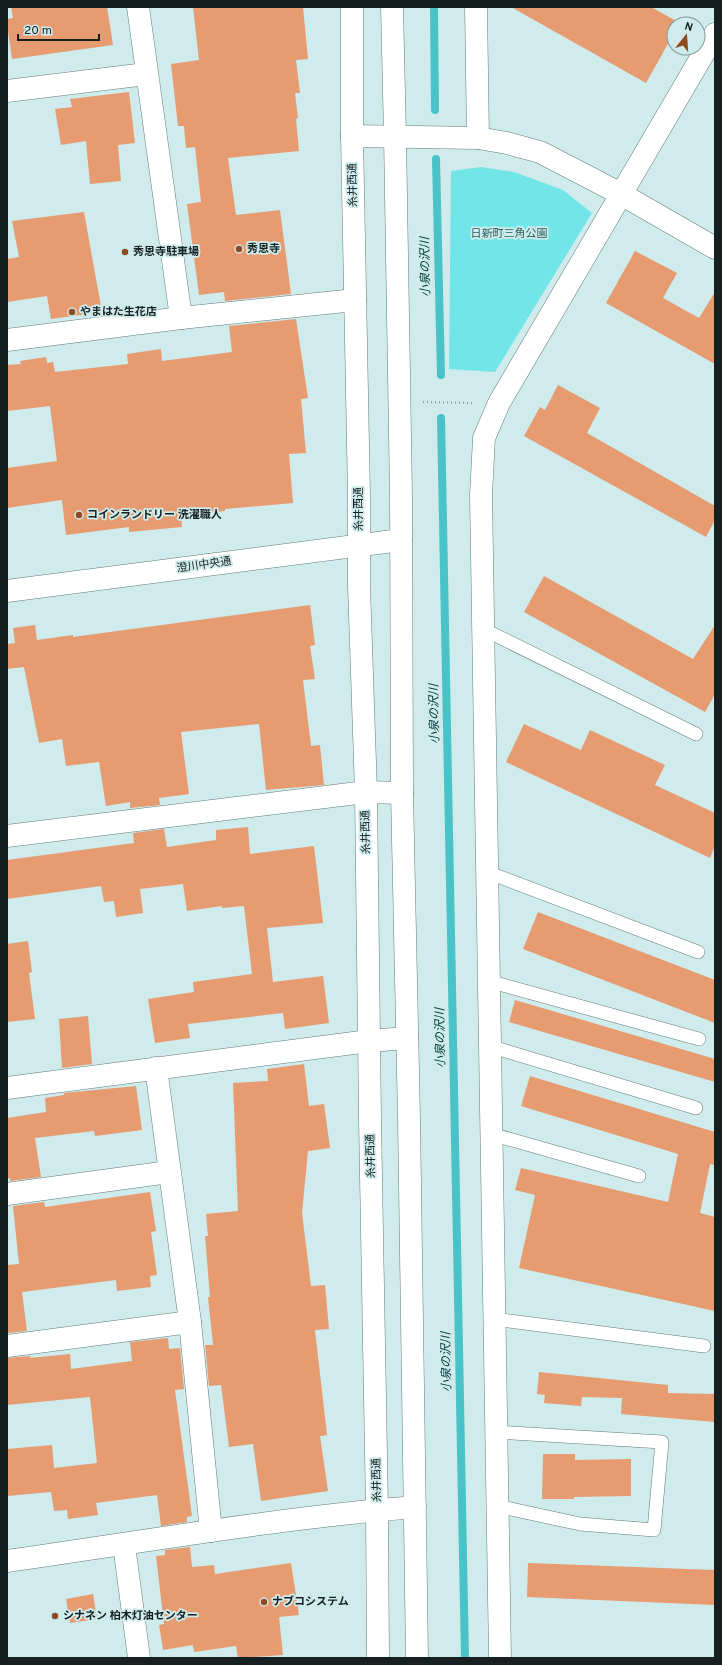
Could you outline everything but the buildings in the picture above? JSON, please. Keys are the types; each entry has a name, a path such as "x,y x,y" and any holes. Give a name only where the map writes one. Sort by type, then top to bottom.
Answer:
{"street":[{"path":"138,7 146,74 181,318"},
{"name":"糸井西通","path":"352,7 352,136 360,545 359,594 366,792 378,1658"},
{"path":"392,7 396,136 401,540 402,793 417,1658"},
{"path":"476,7 478,138"},
{"path":"500,1658 493,1319 481,495 484,438 499,403 715,34"},
{"path":"7,91 146,74"},
{"path":"352,136 478,138 508,143 540,152 621,194 715,248"},
{"path":"7,340 181,318 355,300"},
{"name":"澄川中央通","path":"7,592 401,540"},
{"path":"7,836 366,792 402,793"},
{"path":"7,1088 369,1041 407,1038"},
{"path":"156,1068 190,1322 211,1531"},
{"path":"7,1194 170,1172"},
{"path":"7,1346 190,1322"},
{"path":"7,1561 211,1531 377,1510 415,1507"},
{"path":"124,1545 139,1658"}],"lane":[{"path":"483,629 696,734"},
{"path":"487,872 698,952"},
{"path":"488,981 699,1039"},
{"path":"489,1046 696,1108"},
{"path":"491,1134 639,1176"},
{"path":"493,1319 704,1346"},
{"path":"495,1432 662,1442 654,1530 580,1524 497,1506"}],"path":[{"path":"399,402 499,403"}],"green space":[{"name":"日新町三角公園","path":"481,167 514,172 563,190 592,213 495,372 449,369 451,171"}],"waterway":[{"name":"小泉の沢川","path":"434,7 435,110"},
{"name":"小泉の沢川","path":"436,159 441,375"},
{"name":"小泉の沢川","path":"441,418 465,1658"}],"place":[{"name":"秀恩寺","path":"239,249"},
{"name":"秀恩寺駐車場","path":"125,252"},
{"name":"やまはた生花店","path":"72,312"},
{"name":"コインランドリー 洗濯職人","path":"79,515"},
{"name":"ナブコシステム","path":"264,1602"},
{"name":"シナネン 柏木灯油センター","path":"55,1616"}]}
